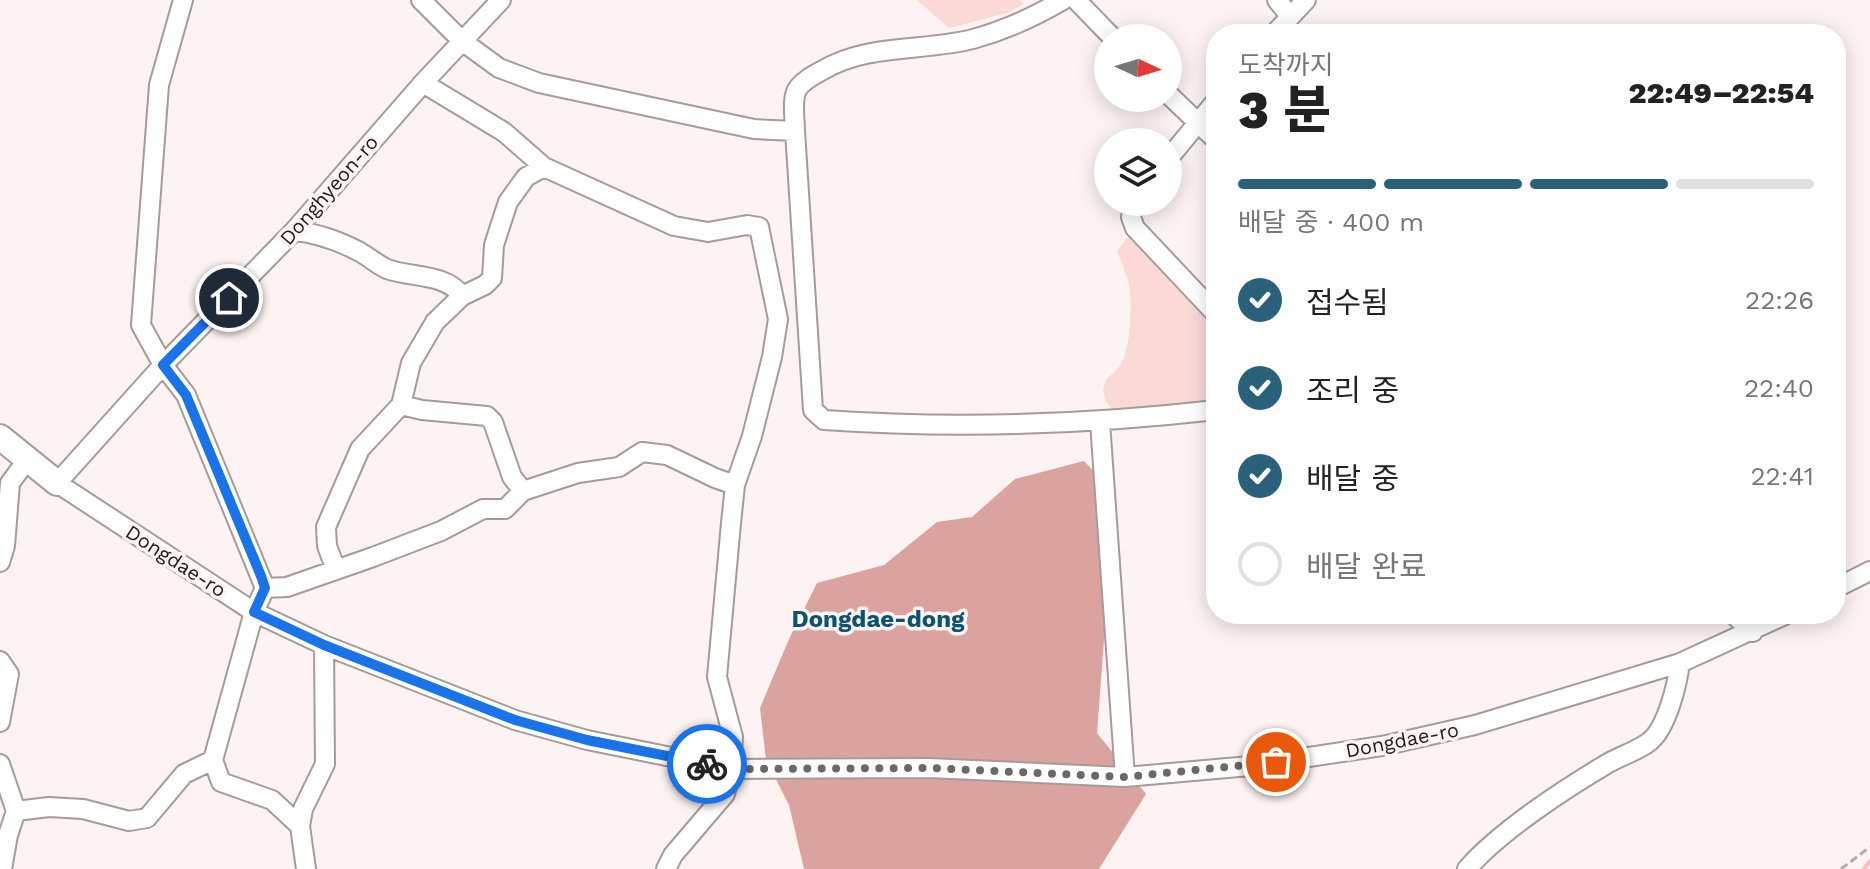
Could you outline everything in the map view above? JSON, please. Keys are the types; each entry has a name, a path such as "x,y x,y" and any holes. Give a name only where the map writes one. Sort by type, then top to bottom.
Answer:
{"main road":[{"path":"0,437 57,483"}],"street":[{"path":"183,0 159,85 141,325 163,365 186,395 265,588 254,612 213,760 221,782 272,800 300,826"},
{"path":"421,0 462,41 499,68 539,83 754,129 795,131"},
{"name":"Donghyeon-ro","path":"57,483 163,365 294,231 423,83 501,0"},
{"path":"1063,0 1021,24 994,33 949,44 872,51 830,66 798,88 795,95 795,131 813,410 819,419 962,426 1100,422 1206,411"},
{"path":"1076,0 1099,24"},
{"path":"1277,0 1290,16"},
{"path":"1283,24 1306,0"},
{"path":"423,83 504,132 544,167 674,226 708,232 747,225 759,227 778,319 755,423 735,485 717,677 733,737 731,769 725,794 673,855 666,869"},
{"path":"1182,108 1206,131"},
{"path":"1182,142 1206,113"},
{"path":"336,570 327,546 326,527 360,449 401,405 416,351 435,322 462,296 485,285 492,278 494,245 508,202 526,177 544,167"},
{"path":"1131,216 1135,228 1206,303"},
{"path":"294,231 340,242 387,269 443,281 456,287 462,296"},
{"path":"401,405 487,416 493,422 512,477 523,491"},
{"path":"1100,422 1125,777"},
{"path":"265,588 287,587 336,570 441,531 483,509 505,509 523,491 578,473 619,467 642,452 667,455 735,485"},
{"path":"0,562 5,546 10,483 27,460"},
{"name":"Dongdae-ro","path":"57,483 254,612 324,645 515,720 587,740 731,769 929,768 1125,777 1250,766 1382,746 1475,725 1680,663 1768,624"},
{"path":"1846,583 1870,571"},
{"path":"1744,624 1753,632"},
{"path":"306,869 300,826 303,809 325,764 324,645"},
{"path":"0,661 9,674 0,722"},
{"path":"1467,869 1525,819 1606,764 1651,741 1677,688 1680,663"},
{"path":"16,811 49,807 83,809 129,821 147,818 184,774 213,760"},
{"path":"0,764 16,811 2,869"}],"path":[{"path":"1841,869 1870,847"}],"shaded area":[{"path":"917,0 1019,0 1024,4 1007,13 949,28"},
{"path":"1128,237 1206,319 1206,401 1114,410 1106,402 1103,389 1106,380 1125,356 1129,336 1129,283 1117,251"},
{"path":"1084,461 1115,494 1097,733 1146,794 1099,869 804,869 789,805 766,760 760,708 817,583 884,565 937,522 972,517 1015,479"}],"waterway":[{"path":"1864,869 1870,861"}],"way so far":[{"path":"707,764 731,769 929,768 1125,777 1276,762"}],"district":[{"name":"Dongdae-dong","path":"878,619"}],"route":[{"path":"229,298 163,365 186,395 261,576 265,588 254,612 324,645 515,720 587,740 707,764"}]}
